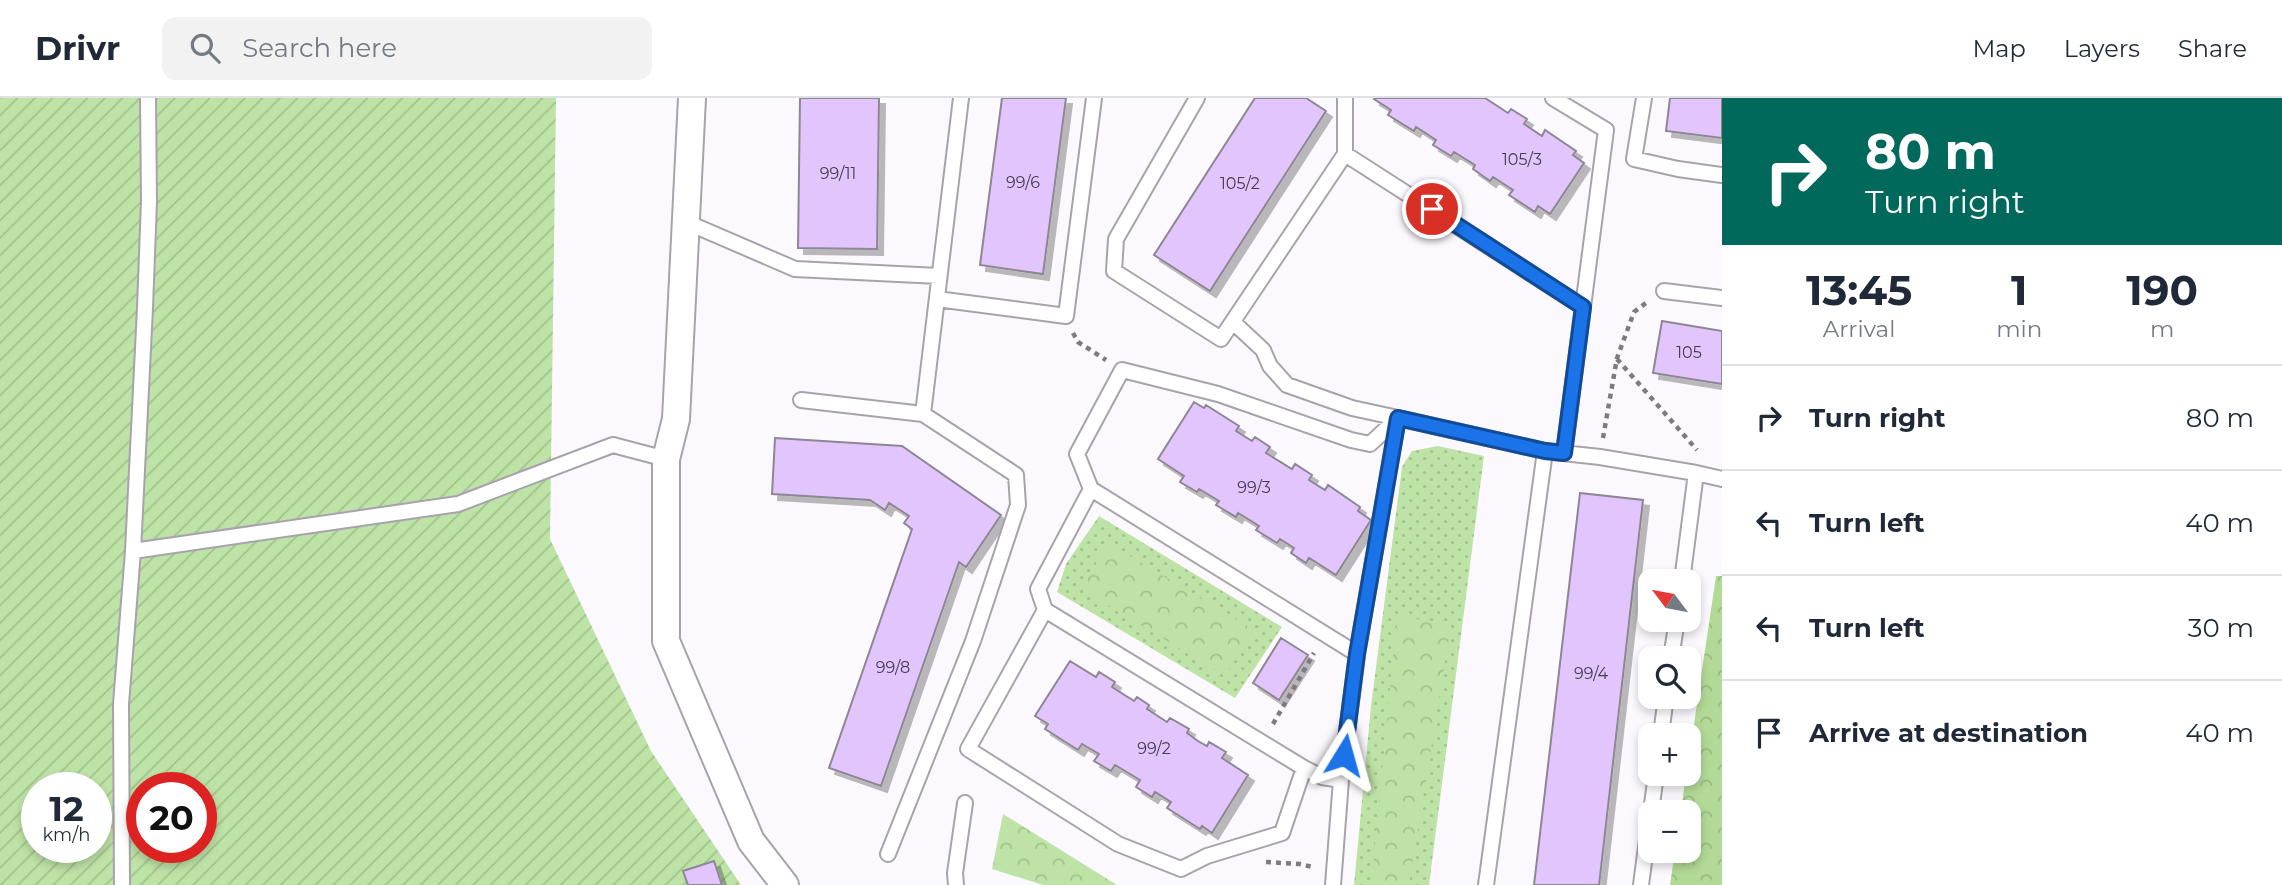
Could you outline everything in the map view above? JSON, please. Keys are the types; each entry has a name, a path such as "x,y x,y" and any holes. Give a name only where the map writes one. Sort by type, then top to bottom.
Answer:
{"street":[{"path":"692,98 677,419 666,459 666,641 751,841 785,885"}],"lane":[{"path":"122,885 121,704 133,551 149,201 148,98"},
{"path":"923,414 961,98"},
{"path":"937,299 1066,316 1094,98"},
{"path":"1197,98 1116,239 1114,271 1221,339 1345,154 1345,98"},
{"path":"1553,98 1606,130 1564,453"},
{"path":"1644,98 1634,159 1722,175"},
{"path":"1345,154 1583,307"},
{"path":"686,222 795,269 939,276"},
{"path":"1664,290 1722,298"},
{"path":"1233,322 1263,350 1270,366 1287,385 1352,408 1545,451 1600,457 1722,480"},
{"path":"1357,654 1091,489 1077,454 1122,370 1218,394 1351,440 1370,444 1398,418"},
{"path":"801,400 923,414 1016,475 1018,505 973,641 888,854"},
{"path":"1333,879 1341,780 1357,654 1398,418"},
{"path":"133,551 457,504 613,445 666,459"},
{"path":"1486,885 1545,451"},
{"path":"1684,569 1696,473"},
{"path":"1091,489 1038,589 1045,610 1304,768 1322,777 1341,780"},
{"path":"1045,610 968,749 1118,844 1181,869 1207,856 1282,833 1304,768"},
{"path":"956,885 955,873 965,803"},
{"path":"1641,885 1644,863"},
{"path":"1179,885 1181,869"}],"path":[{"path":"1600,457 1616,358 1634,312 1664,290"},
{"path":"1077,342 1090,349"},
{"path":"1616,358 1704,458"},
{"path":"1263,743 1325,633"},
{"path":"1256,861 1300,864 1333,879"}],"green space":[{"path":"0,98 556,98 550,539 651,751 741,885 0,885"},
{"path":"1438,446 1484,456 1429,885 1354,885 1371,706 1402,467 1412,451"},
{"path":"1099,516 1282,627 1235,698 1057,592 1066,564"},
{"path":"1108,543 1254,630 1225,676 1081,589"},
{"path":"1716,576 1722,576 1722,885 1670,885 1673,863 1701,863 1701,800 1683,800 1684,786 1701,786 1701,723 1694,723 1696,709 1701,709 1701,677"},
{"path":"1397,616 1451,625 1409,885 1371,885"},
{"path":"1003,814 1117,885 1043,885 992,869"}],"building":[{"path":"800,98 879,98 877,249 798,248"},
{"path":"1002,98 1066,98 1043,274 980,265"},
{"path":"1255,98 1306,98 1326,111 1210,291 1154,255"},
{"path":"1375,98 1485,98 1508,113 1511,109 1527,119 1524,124 1542,136 1545,130 1576,151 1573,155 1584,163 1550,214 1538,206 1535,212 1509,195 1513,190 1493,177 1490,181 1473,169 1475,165 1454,152 1451,156 1433,145 1436,140 1416,127 1414,131 1388,115 1391,110"},
{"path":"1670,98 1722,98 1722,138 1666,131"},
{"path":"1662,321 1722,331 1722,384 1653,373"},
{"path":"1194,402 1204,408 1206,405 1239,426 1236,431 1252,441 1255,437 1270,447 1266,453 1292,469 1295,464 1312,475 1309,480 1325,490 1328,485 1360,507 1358,511 1371,520 1336,575 1309,558 1306,563 1291,553 1294,548 1280,539 1277,543 1256,530 1259,526 1238,513 1236,517 1216,505 1219,501 1180,482 1184,476 1158,459"},
{"path":"775,438 902,446 1001,515 966,567 959,562 881,786 829,768 912,529 904,523 909,516 889,503 885,510 870,500 772,494"},
{"path":"1580,493 1643,500 1599,885 1534,885"},
{"path":"1281,638 1308,655 1279,700 1253,683"},
{"path":"1070,661 1096,677 1099,672 1115,682 1112,687 1134,701 1137,697 1149,705 1147,709 1167,722 1170,718 1189,729 1187,733 1198,741 1207,746 1209,742 1226,752 1222,758 1248,775 1212,833 1202,826 1200,829 1167,808 1171,802 1155,792 1152,797 1136,787 1140,780 1115,765 1111,771 1094,761 1099,754 1082,744 1078,750 1045,729 1048,724 1035,716"},
{"path":"714,861 722,885 688,885 683,871"}],"route":[{"path":"1344,755 1357,654 1398,418 1564,453 1583,307 1432,209"}]}
